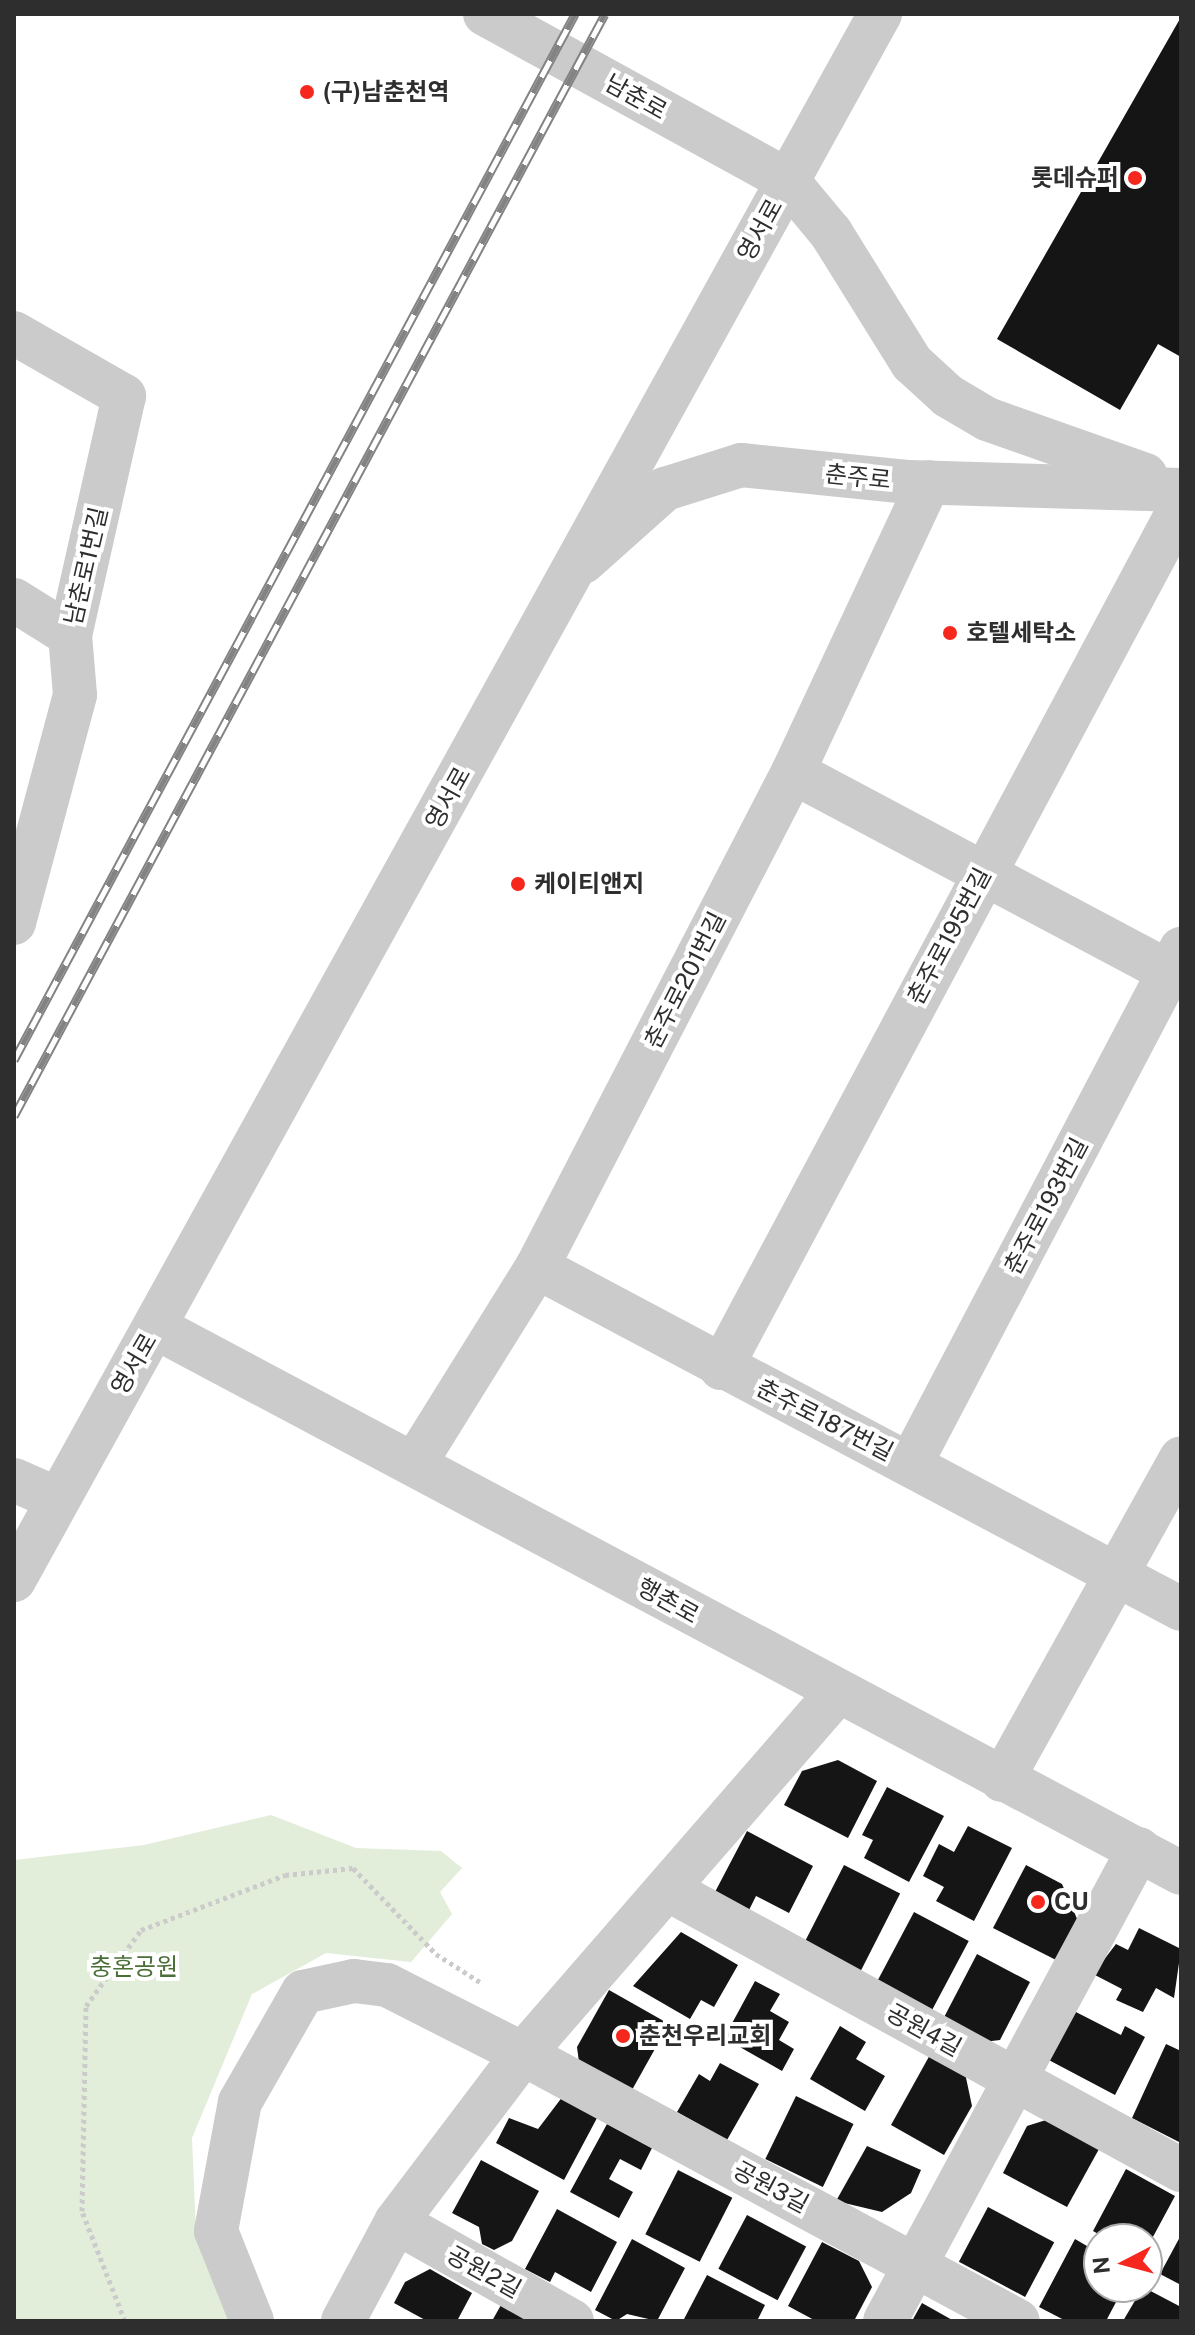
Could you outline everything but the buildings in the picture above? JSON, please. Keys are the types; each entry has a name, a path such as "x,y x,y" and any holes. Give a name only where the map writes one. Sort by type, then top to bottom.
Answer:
{"street":[{"name":"남춘로","path":"485,14 787,180"},
{"name":"영서로","path":"14,1580 880,14"},
{"path":"787,180 831,233 912,363 948,396 1044,442 1181,488"},
{"name":"남춘로1번길","path":"14,333 124,396 70,635 75,695 14,923"},
{"name":"춘주로","path":"573,573 631,513 713,470 741,465 929,482 1181,488"},
{"name":"춘주로201번길","path":"415,1463 537,1267 793,772 929,482"},
{"name":"춘주로195번길","path":"721,1368 982,872 1181,506"},
{"path":"14,600 70,635"},
{"path":"793,772 982,872 1177,966"},
{"name":"춘주로193번길","path":"911,1463 1177,966"},
{"name":"춘주로187번길","path":"537,1267 721,1368 911,1463 1181,1609"},
{"name":"행촌로","path":"155,1327 415,1463 837,1693 1181,1873"},
{"path":"1002,1780 1114,1573 1181,1458"},
{"path":"14,1480 57,1499"},
{"path":"343,2321 396,2222 523,2054 837,1693"},
{"path":"885,2321 916,2266 1010,2078 1139,1849"},
{"name":"공원4길","path":"667,1889 1181,2170"},
{"name":"공원3길","path":"252,2321 216,2231 240,2102 303,1992 354,1981 387,1985 523,2054 1018,2321"},
{"name":"공원2길","path":"396,2222 572,2321"}],"path":[{"path":"125,2321 82,2211 86,2006 141,1930 285,1875 353,1868 436,1954 486,1986"}],"green space":[{"name":"충혼공원","path":"271,1815 356,1848 441,1851 462,1868 440,1892 452,1914 411,1962 326,1953 252,1994 192,2138 196,2231 242,2321 14,2321 14,1860 144,1845"}],"railway":[{"path":"14,1060 575,14"},
{"path":"14,1116 605,14"}],"place":[{"name":"(구)남춘천역","path":"307,92"},
{"name":"롯데슈퍼","path":"1135,178"},
{"name":"호텔세탁소","path":"950,633"},
{"name":"케이티앤지","path":"518,884"},
{"name":"CU","path":"1038,1902"},
{"name":"춘천우리교회","path":"623,2036"}]}
